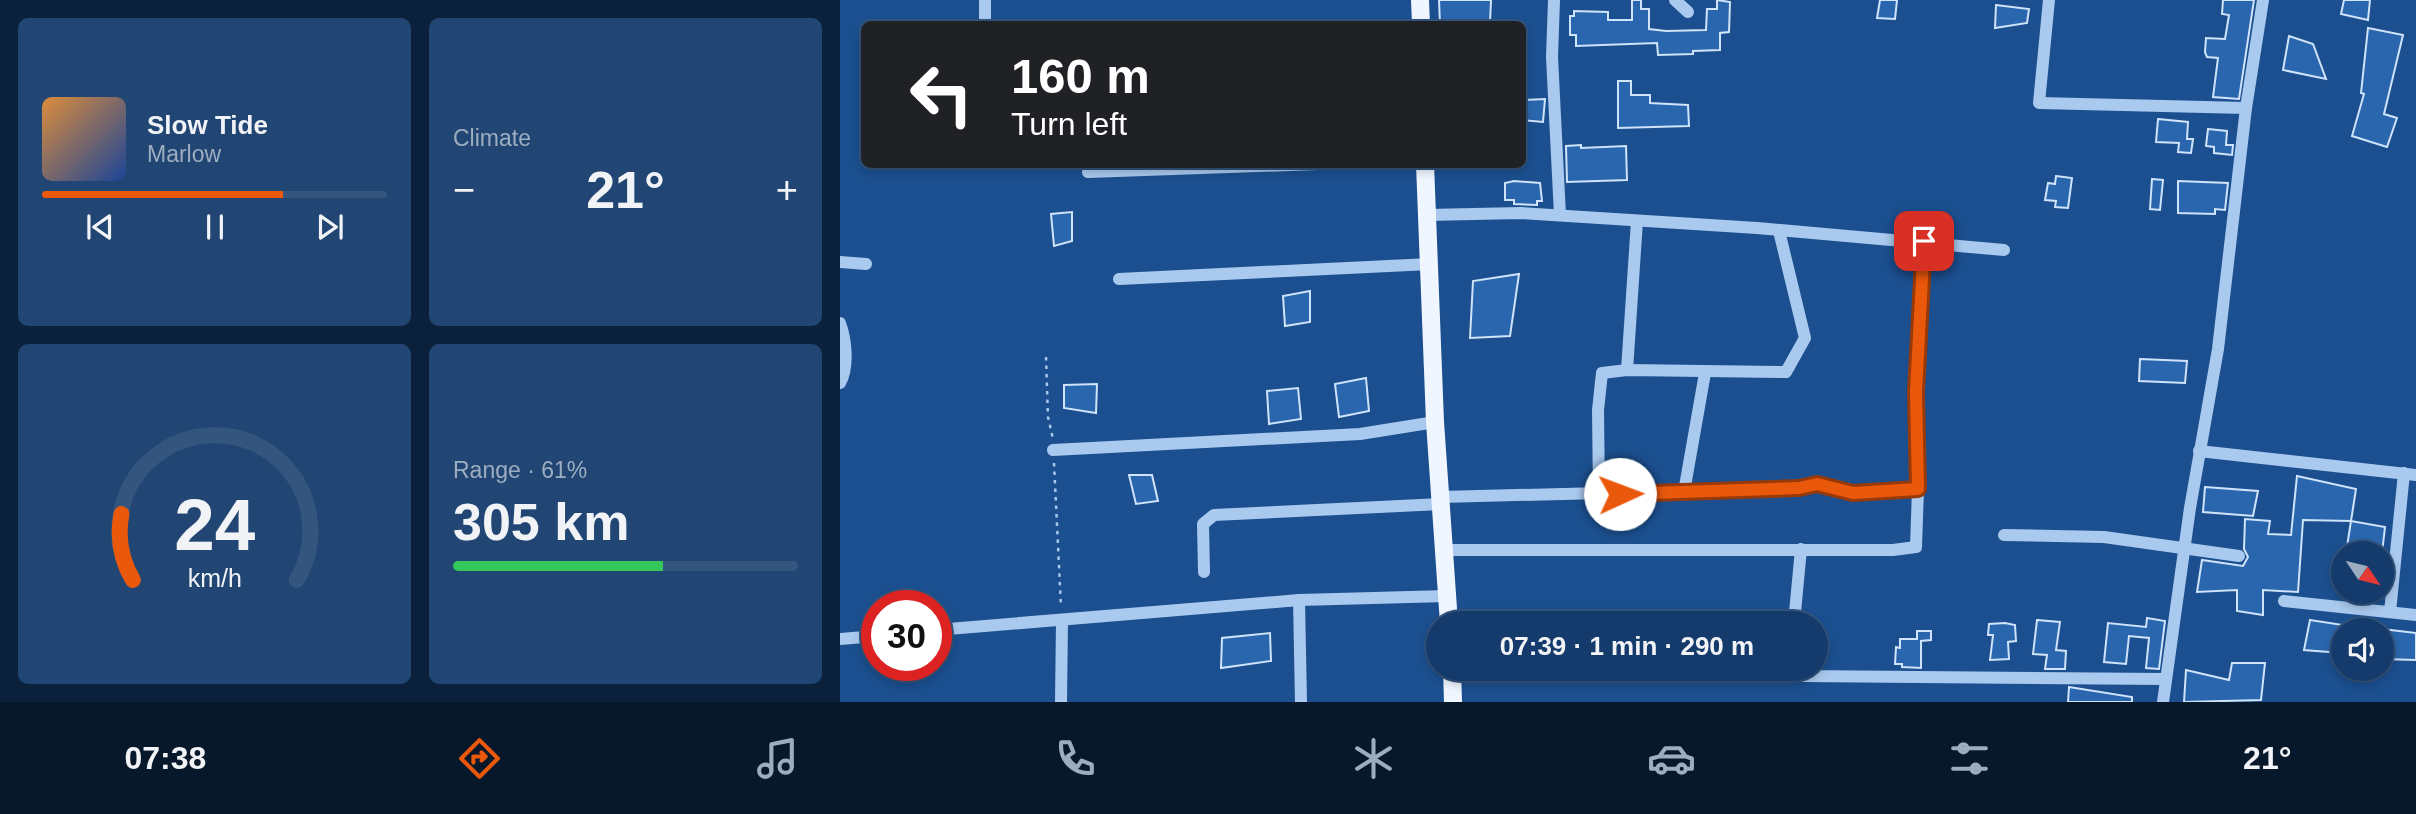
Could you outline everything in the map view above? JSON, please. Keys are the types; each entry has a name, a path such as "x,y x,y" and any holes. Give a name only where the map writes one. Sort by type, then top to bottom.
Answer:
{"main road":[{"path":"1420,0 1420,21"},
{"path":"1425,168 1435,422 1448,611"},
{"path":"1452,681 1453,702"}],"street":[{"path":"985,0 985,21"},
{"path":"1554,0 1552,57 1560,215"},
{"path":"1675,0 1688,12"},
{"path":"2049,0 2039,103 2246,108"},
{"path":"2163,702 2199,451 2218,349 2246,108 2263,0"},
{"path":"1088,172 1203,168"},
{"path":"1427,215 1491,212 1560,215 1924,241 2004,250"},
{"path":"1627,370 1637,220"},
{"path":"1599,495 1601,376 1627,370 1786,372 1805,338 1779,231"},
{"path":"1444,550 1865,551 1916,547 1916,392 1924,241"},
{"path":"840,262 866,264"},
{"path":"1119,279 1430,264"},
{"path":"840,323 844,357 840,383"},
{"path":"1684,492 1705,373"},
{"path":"1053,450 1360,434 1435,422"},
{"path":"2199,451 2410,474 2390,612"},
{"path":"1205,572 1203,524 1214,515 1440,501 1799,488 1817,484 1853,493 1918,489"},
{"path":"2004,535 2104,537 2239,556"},
{"path":"1795,611 1801,549"},
{"path":"952,629 1299,600 1447,596"},
{"path":"1299,600 1301,702"},
{"path":"2284,601 2416,615"},
{"path":"1061,702 1062,621"},
{"path":"840,639 861,637"},
{"path":"1828,676 2166,679"}],"path":[{"path":"1046,357 1062,621"}],"building":[{"path":"1439,0 1491,0 1490,21 1440,21"},
{"path":"1632,0 1641,0 1641,9 1649,9 1649,29 1666,31 1706,30 1707,9 1717,9 1717,0 1730,2 1729,32 1720,33 1720,50 1693,51 1693,54 1658,55 1657,43 1576,46 1576,35 1570,35 1570,16 1574,16 1574,11 1608,12 1608,20 1632,20"},
{"path":"1880,0 1897,0 1895,19 1877,18"},
{"path":"2223,0 2254,0 2239,99 2213,97 2218,58 2207,57 2205,52 2206,38 2225,39 2229,15 2222,14"},
{"path":"2344,0 2370,0 2368,20 2341,14"},
{"path":"1996,5 2029,9 2027,23 1995,28"},
{"path":"2368,28 2403,35 2384,114 2397,118 2387,147 2352,136 2364,94 2361,93"},
{"path":"2289,36 2313,44 2326,79 2283,70"},
{"path":"1618,81 1631,81 1631,95 1650,95 1650,103 1688,105 1689,126 1618,128"},
{"path":"1545,99 1543,122 1526,120 1526,100"},
{"path":"2158,119 2188,122 2187,139 2193,139 2191,153 2178,152 2179,143 2156,142"},
{"path":"2208,129 2227,131 2226,145 2233,145 2232,155 2214,153 2214,147 2206,146"},
{"path":"1581,145 1581,148 1626,146 1627,180 1567,182 1566,146"},
{"path":"2056,176 2072,178 2068,208 2055,207 2056,201 2045,200 2048,183 2055,184"},
{"path":"2152,179 2163,180 2160,210 2150,209"},
{"path":"2178,181 2228,183 2225,210 2215,209 2215,214 2178,213"},
{"path":"1505,183 1540,183 1542,201 1537,201 1537,205 1514,204 1514,200 1505,200"},
{"path":"1072,212 1072,241 1054,246 1051,214"},
{"path":"1519,274 1510,336 1470,338 1473,281"},
{"path":"1310,291 1310,322 1285,326 1283,296"},
{"path":"2140,359 2187,361 2185,383 2139,381"},
{"path":"1366,378 1369,411 1339,417 1335,384"},
{"path":"1097,384 1096,413 1064,408 1064,385"},
{"path":"1298,388 1301,419 1269,424 1267,391"},
{"path":"1129,475 1152,475 1158,501 1136,504"},
{"path":"2297,476 2356,489 2351,521 2303,520 2298,592 2263,590 2263,615 2237,611 2237,590 2197,592 2202,560 2243,566 2248,557 2244,549 2245,519 2270,521 2268,534 2291,535"},
{"path":"2205,487 2258,491 2253,516 2203,512"},
{"path":"2351,521 2385,527 2383,541 2348,541"},
{"path":"2147,618 2165,621 2159,669 2146,668 2149,638 2129,636 2126,664 2104,662 2108,623 2146,627"},
{"path":"2037,620 2060,622 2056,650 2066,651 2065,669 2045,669 2047,655 2033,654"},
{"path":"2310,620 2331,623 2331,652 2304,650"},
{"path":"1989,624 2015,625 2016,641 2008,642 2009,659 1990,660 1993,635 1988,635"},
{"path":"2394,630 2416,633 2416,660 2394,659"},
{"path":"1917,631 1931,631 1931,640 1921,641 1921,668 1895,664 1896,647 1900,648 1900,639 1917,639"},
{"path":"1270,633 1271,661 1221,668 1222,638"},
{"path":"2232,663 2265,663 2261,700 2184,702 2186,670 2229,680"},
{"path":"2069,687 2132,697 2132,702 2068,702"}],"route":[{"path":"1620,494 1799,488 1817,484 1853,493 1918,489 1916,392 1924,241"}]}
